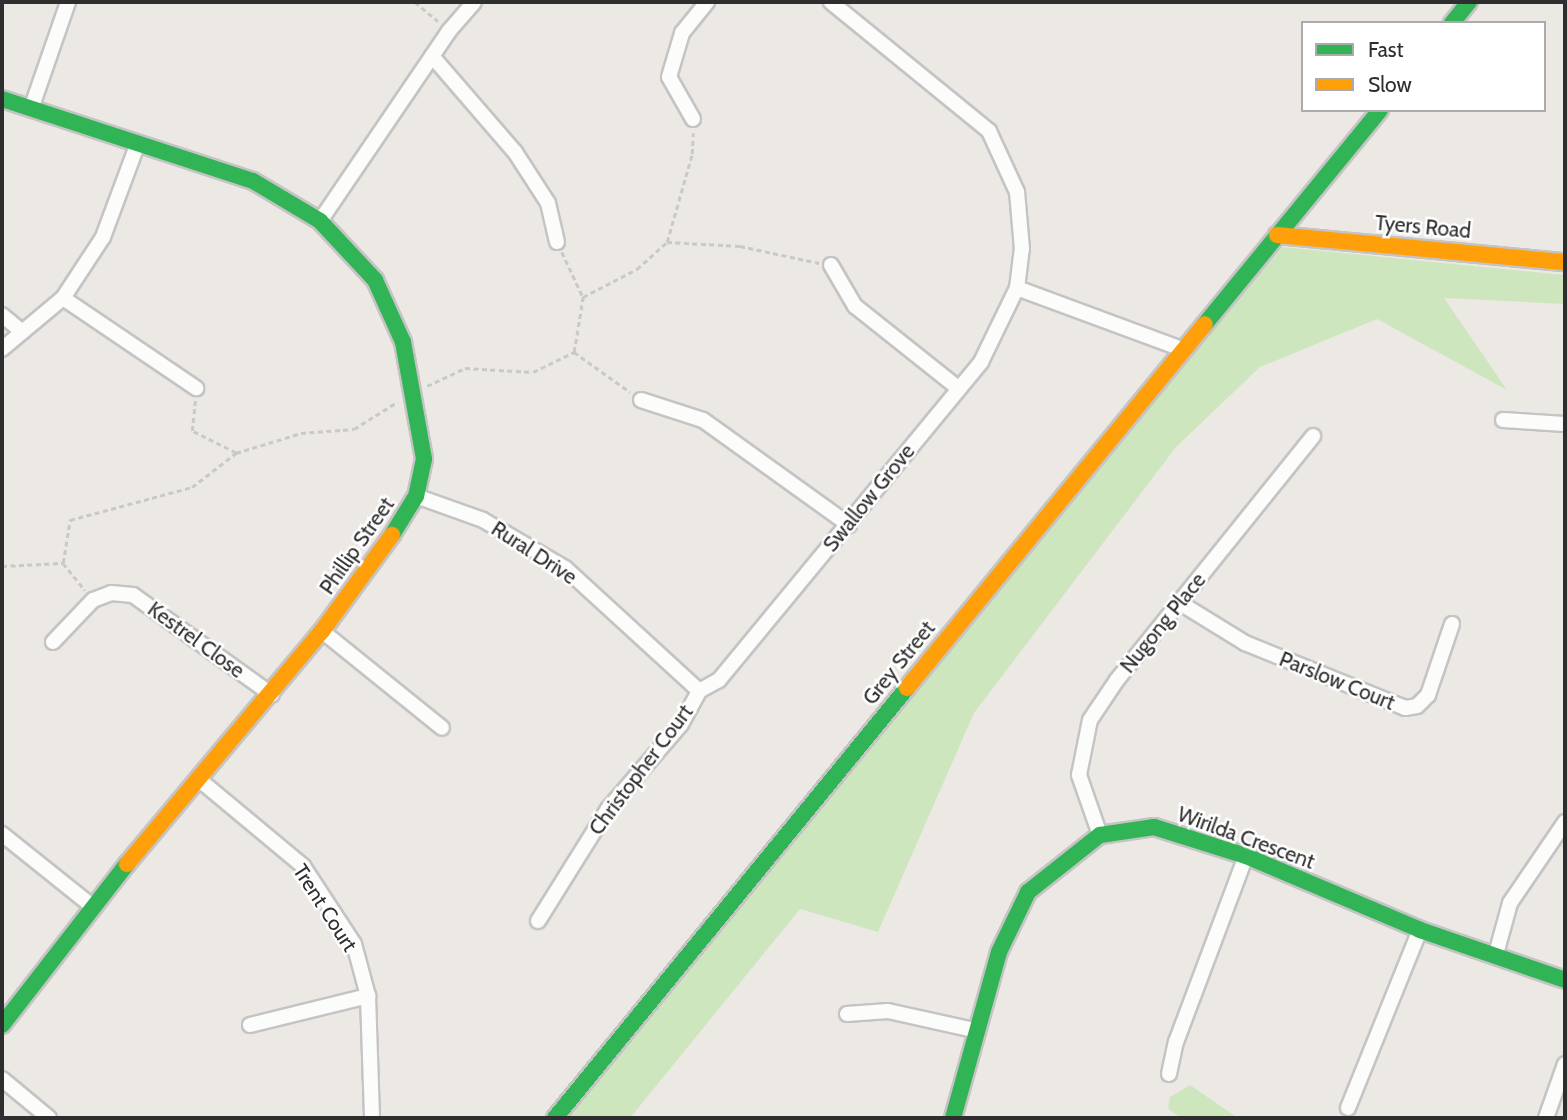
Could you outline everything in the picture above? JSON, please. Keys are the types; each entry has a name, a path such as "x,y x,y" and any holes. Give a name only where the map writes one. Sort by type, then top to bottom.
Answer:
{"street":[{"path":"31,109 68,2"},
{"path":"320,221 449,31 474,2"},
{"path":"693,119 669,77 682,33 707,2"},
{"name":"Swallow Grove","path":"699,691 719,680 981,362 1017,288 1023,249 1017,192 989,131 831,2"},
{"path":"1454,21 1469,2"},
{"path":"432,56 515,152 548,203 557,242"},
{"name":"Phillip Street","path":"2,99 253,181 320,221 375,281 403,342 424,459 416,496 403,522 322,631 201,781 92,906 2,1025"},
{"name":"Grey Street","path":"555,1118 1378,112"},
{"path":"2,349 63,298 103,237 138,143"},
{"name":"Tyers Road","path":"1277,235 1565,262"},
{"path":"831,265 855,306 958,388"},
{"path":"1017,288 1182,349"},
{"path":"63,298 196,388"},
{"path":"2,315 22,332"},
{"path":"641,400 703,420 849,525"},
{"path":"1503,420 1565,424"},
{"name":"Nugong Place","path":"1100,835 1079,775 1090,720 1313,436"},
{"name":"Rural Drive","path":"416,496 483,520 565,568 699,691"},
{"name":"Kestrel Close","path":"93,600 111,593 133,595 272,695"},
{"path":"53,642 93,600"},
{"name":"Parslow Court","path":"1180,603 1245,643 1405,708 1418,706 1428,695 1452,624"},
{"path":"322,631 442,728"},
{"name":"Christopher Court","path":"538,921 608,809 681,724 699,691"},
{"name":"Trent Court","path":"201,781 303,866 354,944 368,996 372,1118"},
{"path":"1496,954 1510,903 1565,822"},
{"name":"Wirilda Crescent","path":"953,1118 999,952 1028,892 1100,835 1154,827 1246,856 1420,930 1565,980"},
{"path":"2,834 92,906"},
{"path":"1169,1074 1176,1042 1246,856"},
{"path":"1348,1108 1420,930"},
{"path":"250,1025 368,996"},
{"path":"847,1014 888,1011 978,1031"},
{"path":"1546,1118 1565,1064"},
{"path":"2,1079 49,1118"}],"path":[{"path":"415,2 449,31"},
{"path":"583,297 637,269 667,242 692,154 693,119"},
{"path":"557,242 583,297 575,352"},
{"path":"667,242 740,246 831,265"},
{"path":"93,600 63,563 70,520 191,487 236,453 301,433 354,429 412,393 465,368 533,372 575,352"},
{"path":"575,352 641,400"},
{"path":"196,388 192,431 236,453"},
{"path":"2,566 63,563"}],"green space":[{"path":"1283,247 1565,275 1565,304 1444,298 1507,390 1377,319 1260,367 1176,447 974,713 878,932 800,909 630,1118 563,1118 1057,511"},
{"path":"1190,1085 1238,1118 1181,1118 1168,1109 1170,1097"}],"traffic: fast":[{"path":"1454,21 1469,2"},
{"path":"2,99 253,181 320,221 375,280 403,342 424,459 416,496 392,535"},
{"path":"1205,324 1378,112"},
{"path":"555,1118 907,688"},
{"path":"953,1118 999,952 1028,892 1100,835 1154,827 1246,856 1420,930 1565,980"},
{"path":"2,1025 127,864"}],"traffic: slow":[{"path":"1277,235 1565,262"},
{"path":"907,688 1205,324"},
{"path":"127,864 322,631 392,535"}]}
